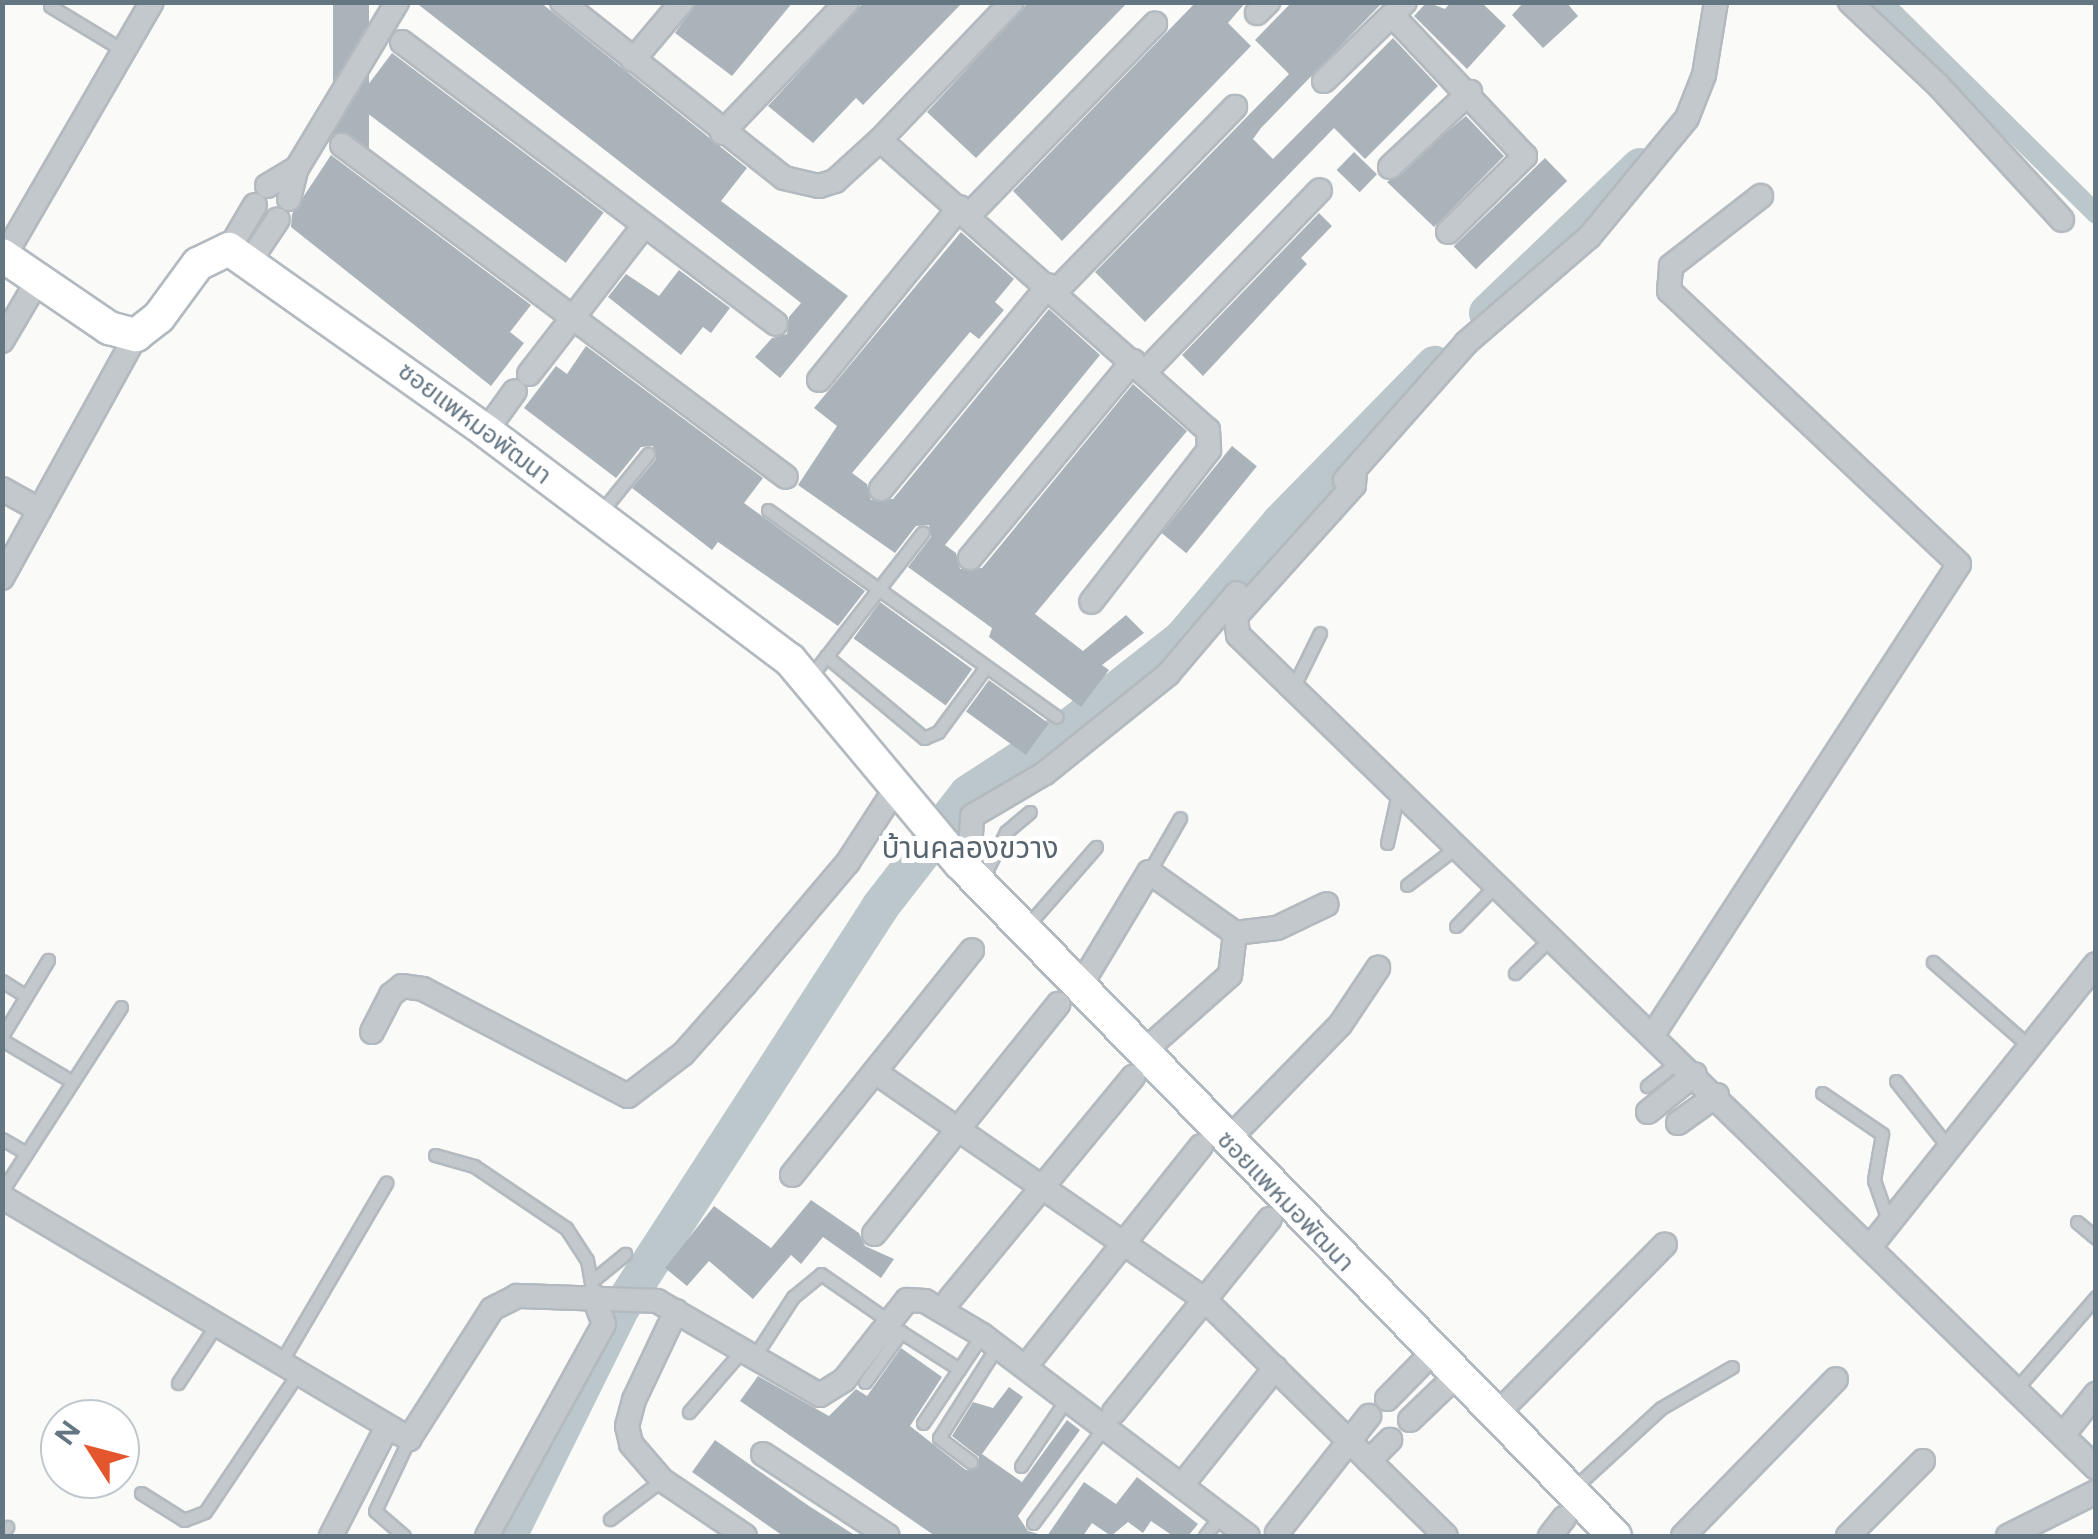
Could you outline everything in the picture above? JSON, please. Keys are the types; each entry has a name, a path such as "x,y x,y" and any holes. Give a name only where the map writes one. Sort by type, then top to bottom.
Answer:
{"street":[{"path":"136,335 109,328 4,256 152,2"},
{"path":"2,578 136,335 159,318 198,264 239,255 284,209 297,168 397,2"},
{"path":"562,2 722,133 784,178 819,186 835,181 880,140 1012,2"},
{"path":"632,60 682,2"},
{"path":"722,133 847,2"},
{"path":"970,872 972,816 1045,774 1181,663 1298,522 1322,508 1466,343 1589,237 1688,118 1704,75 1716,2"},
{"path":"1850,2 1938,84 2062,220"},
{"path":"1324,81 1399,9 1525,156 1448,232"},
{"path":"818,380 964,211 1155,24"},
{"path":"402,42 776,324"},
{"path":"1390,167 1470,92"},
{"path":"880,488 1052,288 1234,107"},
{"path":"880,140 1139,366 1212,442 1091,602"},
{"path":"342,145 786,477"},
{"path":"239,255 261,195 297,168"},
{"path":"970,558 1139,366 1320,190"},
{"path":"1654,1034 1959,564 1669,291 1671,266 1761,196"},
{"path":"486,430 644,226"},
{"name":"ซอยแพหมอพัฒนา","path":"239,255 486,430 599,516 817,668 904,799 1024,930 1069,996 1214,1143 1496,1414 1562,1515 1614,1536"},
{"path":"2,341 38,280"},
{"path":"1355,470 1354,485 1236,616 1238,635 1717,1095 2096,1468"},
{"path":"2,489 40,510"},
{"path":"372,1032 391,994 402,986 424,989 628,1096 682,1054 904,799"},
{"path":"874,1234 1069,996 1149,872 1235,933 1276,928 1327,904"},
{"path":"950,1299 1137,1065 1230,975 1235,933"},
{"path":"792,1176 972,950"},
{"path":"1870,1247 2096,964"},
{"path":"1034,1356 1120,1242 1214,1143 1340,1025 1378,968"},
{"path":"1648,1112 1688,1067"},
{"path":"875,1072 1205,1300 1443,1535"},
{"path":"1678,1123 1717,1095"},
{"path":"2,1194 409,1439 502,1301 596,1290 666,1306 750,1350 820,1394 844,1380 889,1320 915,1299 989,1341 1064,1403 1108,1421 1248,1536"},
{"path":"1108,1421 1270,1219"},
{"path":"1496,1414 1666,1244"},
{"path":"488,1536 604,1324 596,1290"},
{"path":"666,1306 627,1426 640,1460 662,1480 745,1536"},
{"path":"1387,1398 1434,1351"},
{"path":"1190,1475 1275,1368"},
{"path":"1410,1420 1458,1374"},
{"path":"1683,1536 1836,1380"},
{"path":"2063,1435 2096,1394"},
{"path":"1277,1533 1369,1416"},
{"path":"331,1536 388,1426"},
{"path":"1369,1461 1390,1440"},
{"path":"763,1454 888,1536"},
{"path":"1848,1536 1923,1461"},
{"path":"2008,1536 2096,1492"}],"lane":[{"path":"50,6 126,52"},
{"path":"599,516 648,454"},
{"path":"768,510 1057,716"},
{"path":"922,532 817,668 924,738 938,732 986,667"},
{"path":"1293,688 1320,632"},
{"path":"1387,843 1399,788"},
{"path":"970,872 1030,812"},
{"path":"1149,872 1180,818"},
{"path":"1407,885 1458,846"},
{"path":"1024,930 1096,847"},
{"path":"1456,926 1497,884"},
{"path":"1516,973 1552,938"},
{"path":"48,960 2,1038 73,1082"},
{"path":"1933,962 2030,1047"},
{"path":"2,981 26,996"},
{"path":"2,1194 121,1007"},
{"path":"1647,1086 1688,1067"},
{"path":"1896,1081 1949,1148"},
{"path":"1822,1093 1882,1134 1874,1180 1889,1223"},
{"path":"2,1139 26,1153"},
{"path":"435,1155 474,1166 566,1228 596,1290 625,1254"},
{"path":"141,1493 184,1520 205,1512 289,1368 386,1183"},
{"path":"2077,1222 2096,1238"},
{"path":"689,1412 750,1350 792,1297 821,1274 889,1320"},
{"path":"2017,1388 2096,1297"},
{"path":"178,1384 216,1325"},
{"path":"866,1382 901,1332 959,1370"},
{"path":"924,1423 959,1370 989,1341"},
{"path":"971,1462 939,1438 989,1341"},
{"path":"1562,1515 1661,1408 1732,1367"},
{"path":"1021,1466 1064,1403"},
{"path":"1033,1523 1108,1421"},
{"path":"404,1536 375,1511 409,1439"},
{"path":"610,1519 662,1480"},
{"path":"1205,1536 1220,1516"}],"building":[{"path":"333,2 369,2 369,150 333,150"},
{"path":"415,2 540,2 747,168 721,201 848,296 780,378 755,357 772,338 787,334 789,317 801,303"},
{"path":"697,2 793,2 732,76 675,33"},
{"path":"864,2 963,2 863,105 856,98 813,143 768,106"},
{"path":"1029,2 1128,2 976,158 927,112"},
{"path":"1196,2 1246,2 1228,23 1251,46 1062,241 1013,191"},
{"path":"1292,2 1383,2 1253,139 1273,159 1393,38 1438,86 1365,159 1334,128 1145,322 1095,272 1289,74 1255,40"},
{"path":"1427,2 1445,9 1451,2 1481,2 1506,26 1467,69 1414,16"},
{"path":"1524,2 1566,2 1578,16 1543,48 1512,15"},
{"path":"392,53 604,212 566,263 354,103"},
{"path":"1466,116 1504,156 1434,227 1387,182"},
{"path":"1354,152 1377,174 1360,192 1337,170"},
{"path":"331,155 531,305 510,332 524,343 491,386 291,227 292,214"},
{"path":"1545,158 1567,181 1476,269 1454,246"},
{"path":"1319,213 1332,226 1301,258 1307,264 1203,376 1182,355"},
{"path":"961,232 1014,279 995,302 1004,310 979,339 970,332 852,473 867,484 871,500 893,499 1049,309 1100,355 945,545 956,553 960,569 982,568 1133,384 1187,431 1035,614 1083,651 1126,615 1144,633 1102,665 1109,670 1081,707 989,637 992,628 908,567 931,537 929,525 916,526 895,553 798,485 837,426 814,408"},
{"path":"679,270 730,308 711,333 703,327 681,355 608,297 626,274 659,296"},
{"path":"586,346 763,478 744,503 865,591 838,626 718,542 712,550 632,488 656,459 653,446 641,447 616,478 524,408 556,366 567,374"},
{"path":"1232,446 1257,466 1186,553 1162,533"},
{"path":"880,602 972,669 946,705 854,638"},
{"path":"989,680 1049,723 1026,755 966,712"},
{"path":"811,1200 859,1233 865,1246 894,1259 881,1278 823,1237 801,1264 791,1255 753,1299 709,1261 687,1286 665,1268 714,1206 771,1248"},
{"path":"901,1348 942,1377 910,1426 966,1470 978,1468 979,1457 952,1436 973,1402 993,1408 1009,1387 1023,1397 982,1454 1022,1482 1067,1420 1080,1430 1018,1516 1028,1531 1045,1536 935,1536 740,1401 758,1376 829,1416 856,1389 867,1396"},
{"path":"715,1440 856,1536 783,1536 692,1472"},
{"path":"1137,1477 1198,1524 1188,1536 1173,1536 1151,1521 1143,1533 1128,1522 1111,1536 1092,1523 1083,1536 1047,1536 1084,1482 1116,1504"}],"waterway":[{"path":"1882,2 2096,214"},
{"path":"1488,313 1640,167"},
{"path":"508,1536 619,1311 880,907 968,794 1066,730 1182,639 1281,522 1435,365"}],"district":[{"name":"บ้านคลองขวาง","path":"970,848"}]}
